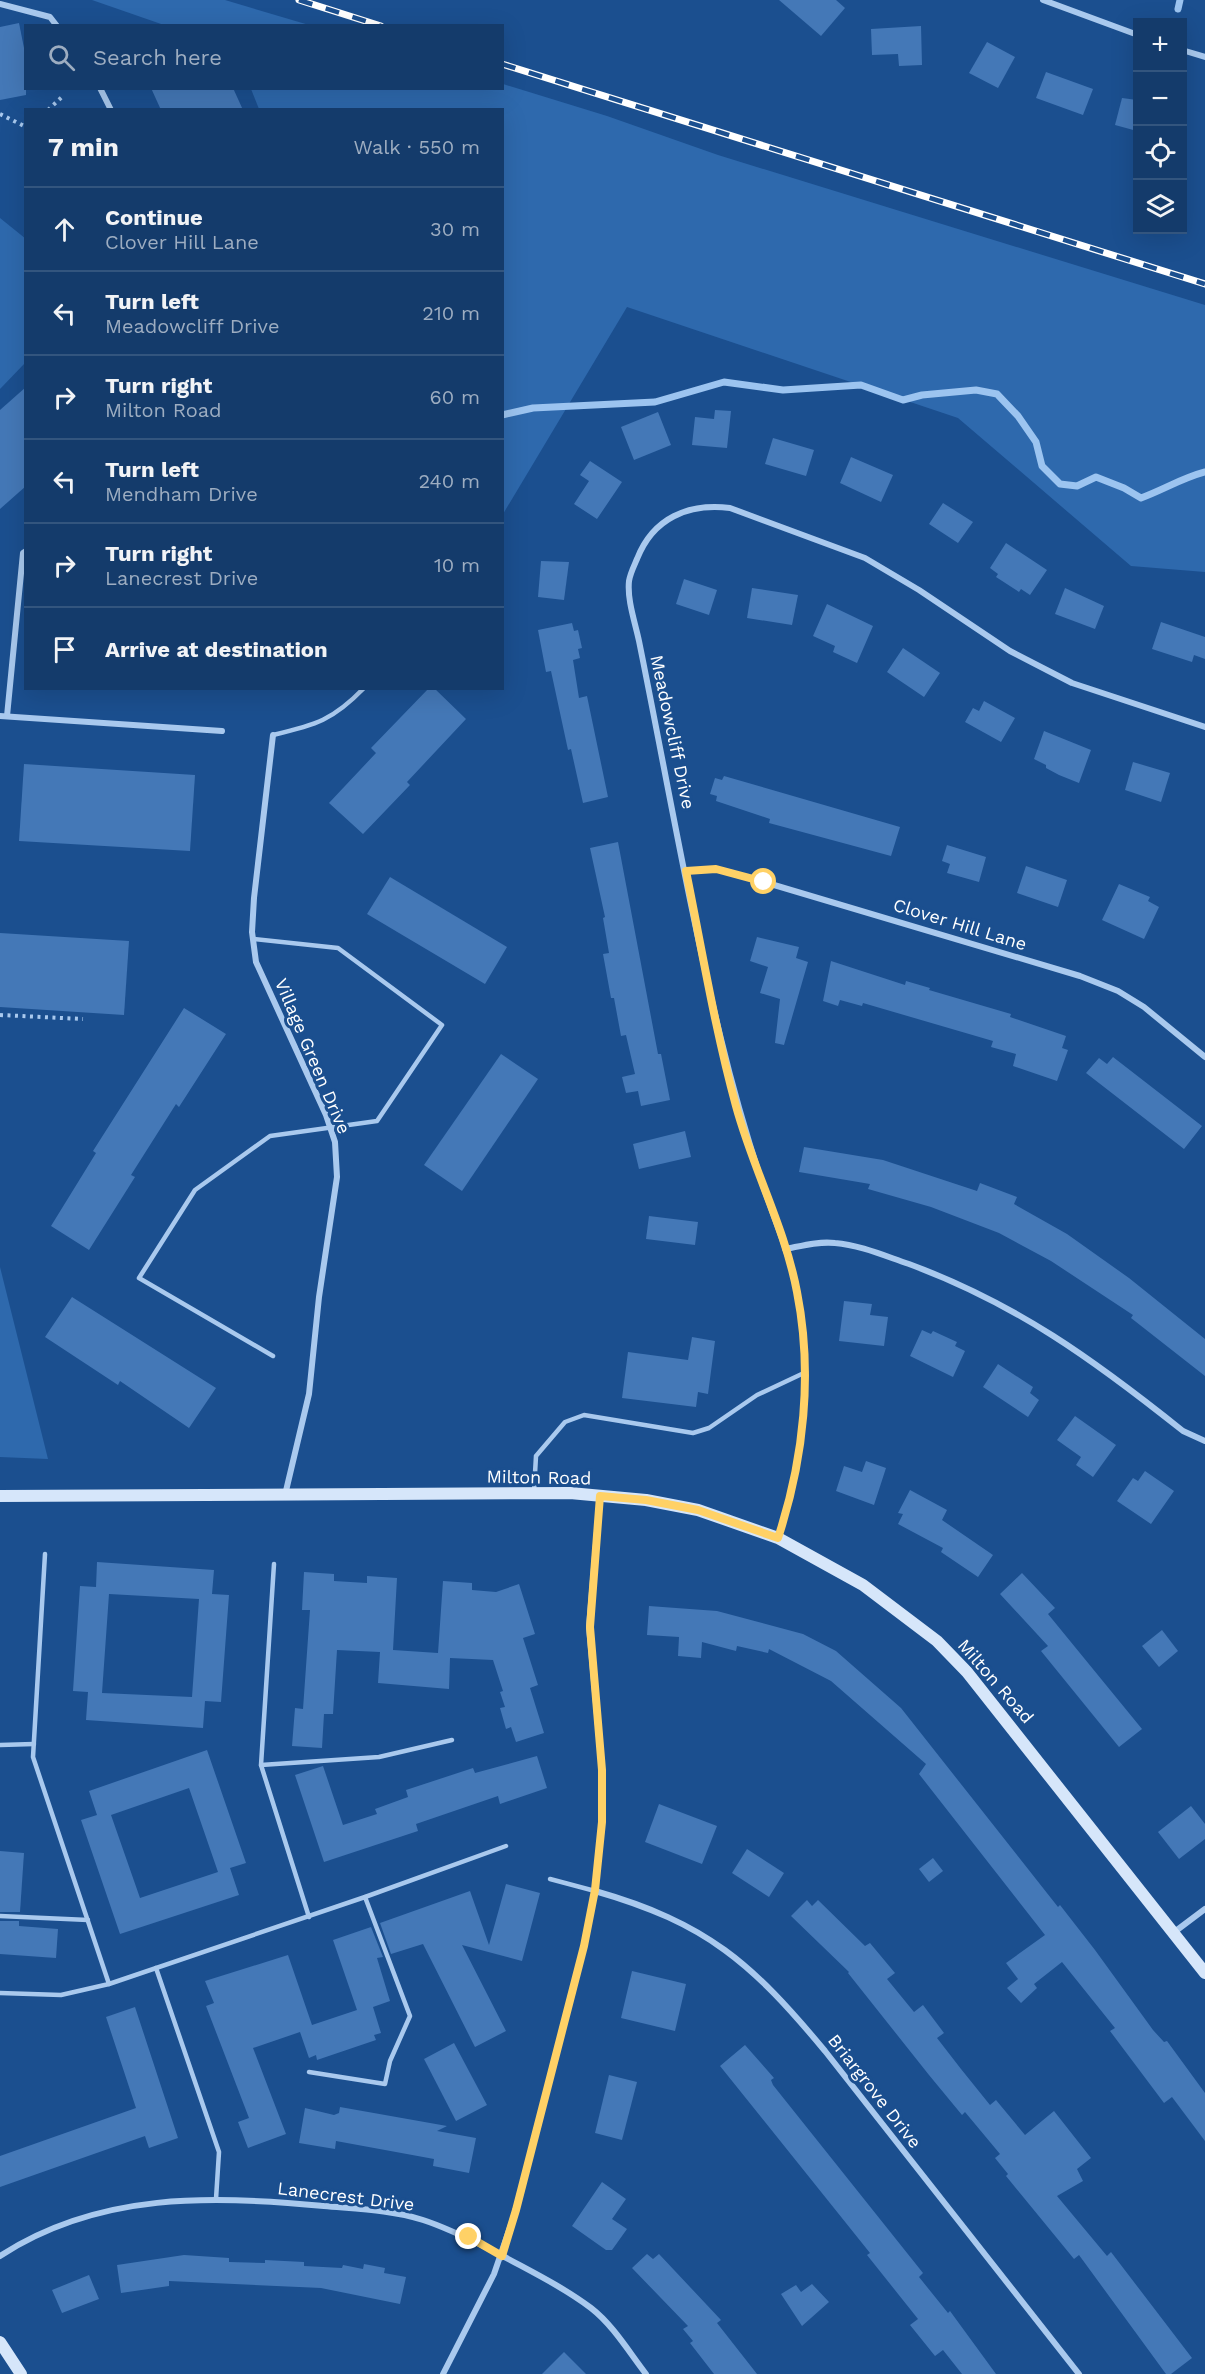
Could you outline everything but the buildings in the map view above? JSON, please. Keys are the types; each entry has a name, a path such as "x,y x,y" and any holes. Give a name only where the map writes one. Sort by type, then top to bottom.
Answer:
{"street":[{"path":"1043,0 1133,34"},
{"path":"0,4 50,17 55,24"},
{"path":"1187,52 1205,57"},
{"path":"101,90 110,108"},
{"name":"Meadowcliff Drive","path":"778,1538 788,1508 802,1436 806,1372 797,1291 737,1108 686,871 639,641 629,579 643,543 653,530 670,516 690,508 712,506 730,508 865,558 1042,669 1072,683 1205,727"},
{"path":"24,559 3,716 222,731"},
{"name":"Village Green Drive","path":"273,735 254,898 253,939 256,962 331,1129 335,1142 337,1177 319,1297 309,1394 285,1496"},
{"name":"Clover Hill Lane","path":"686,871 716,869 1080,976 1118,991 1144,1007 1205,1056"},
{"path":"785,1249 835,1243 878,1253 954,1281 1015,1311 1061,1338 1183,1431 1205,1441"},
{"name":"Milton Road","path":"0,1496 534,1493 600,1496 646,1500 698,1510 778,1538 863,1585 937,1641 992,1700 1205,1973"},
{"path":"443,2374 502,2256 572,1992 595,1890 602,1822 602,1770 590,1627 600,1496"},
{"name":"Briargrove Drive","path":"595,1890 653,1909 686,1925 730,1951 769,1986 825,2051 1079,2374"},
{"path":"1173,1933 1205,1909"},
{"name":"Lanecrest Drive","path":"0,2256 53,2227 94,2213 147,2203 216,2199 323,2206 421,2219 469,2237 531,2269 591,2309 646,2374"},
{"path":"0,2342 21,2374"}],"lane":[{"path":"273,735 316,725 345,708 362,690"},
{"path":"253,939 338,948 442,1025 377,1121 270,1136 195,1190 139,1278 273,1356"},
{"path":"534,1493 536,1456 566,1422 573,1418 584,1415 693,1433 709,1428 757,1395 806,1372"},
{"path":"45,1554 33,1757 109,1984"},
{"path":"274,1564 261,1765 309,1917"},
{"path":"261,1765 379,1757 452,1740"},
{"path":"0,1745 34,1744"},
{"path":"0,1993 62,1995 109,1984 309,1917 506,1846"},
{"path":"550,1879 595,1890"},
{"path":"309,2072 385,2084 390,2061 410,2016 365,1897"},
{"path":"0,1916 88,1920"},
{"path":"156,1968 219,2152 216,2199"}],"path":[{"path":"50,108 64,95"},
{"path":"0,114 24,126"},
{"path":"0,1015 83,1019"}],"shaded area":[{"path":"92,0 225,0 306,24 161,24"},
{"path":"504,84 607,116 718,155 1205,305 1205,572 1131,566 958,418 627,307 504,512 504,108 259,108 251,90 504,90"},
{"path":"0,218 24,237 24,364 0,389"},
{"path":"0,1267 48,1459 0,1457"}],"waterway":[{"path":"1178,9 1180,0"},
{"path":"504,415 533,408 655,402 724,382 783,390 861,385 903,400 922,395 976,390 997,394 1018,416 1036,442 1042,466 1060,484 1077,486 1096,477 1124,488 1141,498 1205,472"}],"railway":[{"path":"299,0 375,24"},
{"path":"504,65 1205,284"}],"route":[{"path":"469,2237 502,2256 584,1946 595,1890 602,1822 602,1770 590,1627 600,1496 646,1500 698,1510 778,1538 788,1508 802,1436 806,1372 797,1291 737,1108 717,1024 686,871 716,869 764,882"}]}
